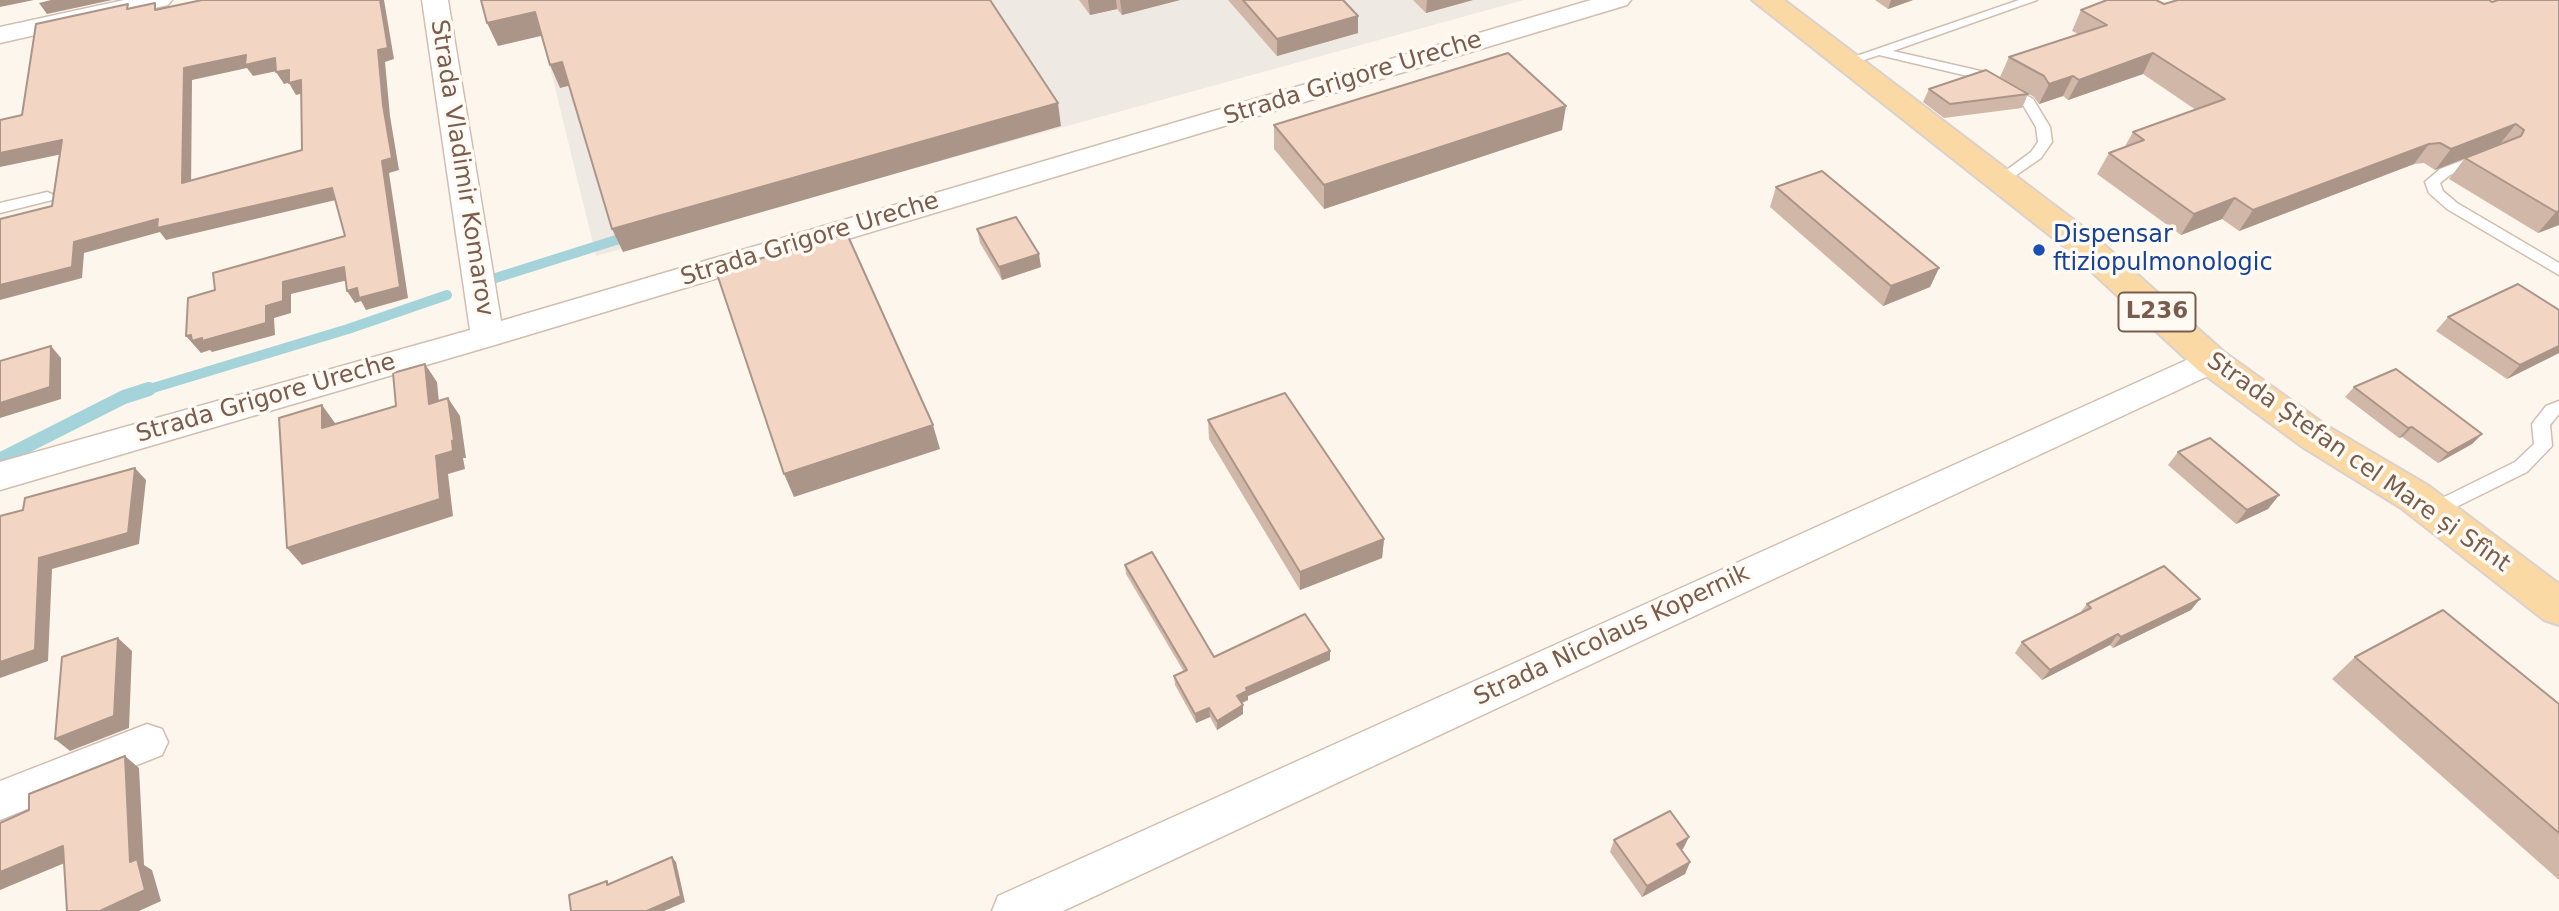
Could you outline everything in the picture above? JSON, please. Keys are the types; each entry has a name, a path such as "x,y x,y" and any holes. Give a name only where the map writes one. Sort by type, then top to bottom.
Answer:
{"main road":[{"name":"Strada Ștefan cel Mare și Sfînt","path":"1766,0 1862,57 2000,180 2079,241 2211,361 2314,436 2432,511 2559,608"}],"street":[{"path":"0,35 159,0"},
{"name":"Strada Vladimir Komarov","path":"435,0 487,336"},
{"name":"Strada Grigore Ureche","path":"0,476 487,336 1618,0"},
{"name":"Strada Nicolaus Kopernik","path":"1014,911 2211,361"},
{"path":"0,801 147,743"}],"lane":[{"path":"1862,57 2031,0"},
{"path":"1862,57 1980,75 2028,102 2043,127 2045,142 2036,155 2000,180"},
{"path":"2498,151 2445,172 2432,182 2435,193 2559,270"},
{"path":"0,208 47,197"},
{"path":"2432,511 2521,467 2543,446 2541,424 2552,410 2559,407"}],"shaded area":[{"path":"610,0 1524,0 596,256 538,18"}],"building":[{"path":"202,0 380,0 388,48 378,50 383,105 392,158 382,161 400,287 359,298 357,288 347,291 344,267 283,282 283,301 266,306 266,323 202,341 202,338 192,341 191,335 186,336 188,298 215,290 213,273 345,236 332,188 157,228 158,219 74,242 72,267 0,285 0,219 52,206 62,140 0,153 0,120 22,115 36,24 128,4 127,9 155,3 155,10","holes":["246,55 245,65 275,58 276,72 289,70 289,83 301,80 302,150 182,183 184,68"]},
{"path":"481,0 990,0 1058,103 612,229 562,62 550,65 535,12 487,23"},
{"path":"1243,0 1343,0 1358,16 1277,39"},
{"path":"2107,0 2156,0 2164,4 2178,0 2559,0 2559,211 2556,212 2465,158 2521,136 2524,130 2516,124 2451,149 2440,143 2429,144 2253,210 2235,198 2194,214 2109,153 2144,140 2133,132 2225,99 2153,53 2079,80 2073,76 2049,84 2044,76 2009,57 2107,25 2081,10"},
{"path":"1508,53 1566,106 1324,185 1274,125"},
{"path":"1986,70 2028,94 1950,104 1929,89"},
{"path":"1822,171 1939,268 1891,286 1776,187"},
{"path":"1016,217 1039,254 999,267 977,229"},
{"path":"847,234 933,425 784,474 716,271"},
{"path":"2518,284 2559,310 2559,346 2520,365 2448,317"},
{"path":"51,346 50,387 0,403 0,361"},
{"path":"425,364 429,404 448,398 454,440 453,451 436,456 440,499 287,548 279,418 322,405 322,428 396,406 393,373"},
{"path":"2396,369 2482,434 2448,453 2412,427 2408,428 2354,387"},
{"path":"1285,393 1384,539 1300,572 1208,420"},
{"path":"2210,438 2279,495 2247,510 2178,452"},
{"path":"135,468 128,533 39,558 35,650 0,662 0,516 23,510 25,498"},
{"path":"1152,552 1214,657 1305,614 1330,651 1246,688 1247,691 1237,696 1243,705 1217,721 1209,708 1195,714 1174,676 1187,670 1125,565"},
{"path":"2164,566 2200,599 2121,637 2118,634 2050,670 2022,642 2091,608 2087,604"},
{"path":"2443,610 2559,704 2559,833 2355,657"},
{"path":"118,638 114,716 55,739 62,657"},
{"path":"125,756 130,862 137,859 145,890 100,911 67,911 63,846 0,872 0,823 29,810 29,794"},
{"path":"1670,811 1689,837 1677,844 1690,862 1647,886 1614,840"},
{"path":"672,857 681,896 647,911 571,911 569,895 607,881 607,885"}],"waterway":[{"path":"483,282 632,235"},
{"path":"143,391 348,329 447,295"},
{"path":"1,459 124,397 149,389"}],"place":[{"name":"Dispensar ftiziopulmonologic","path":"2039,250"}]}
